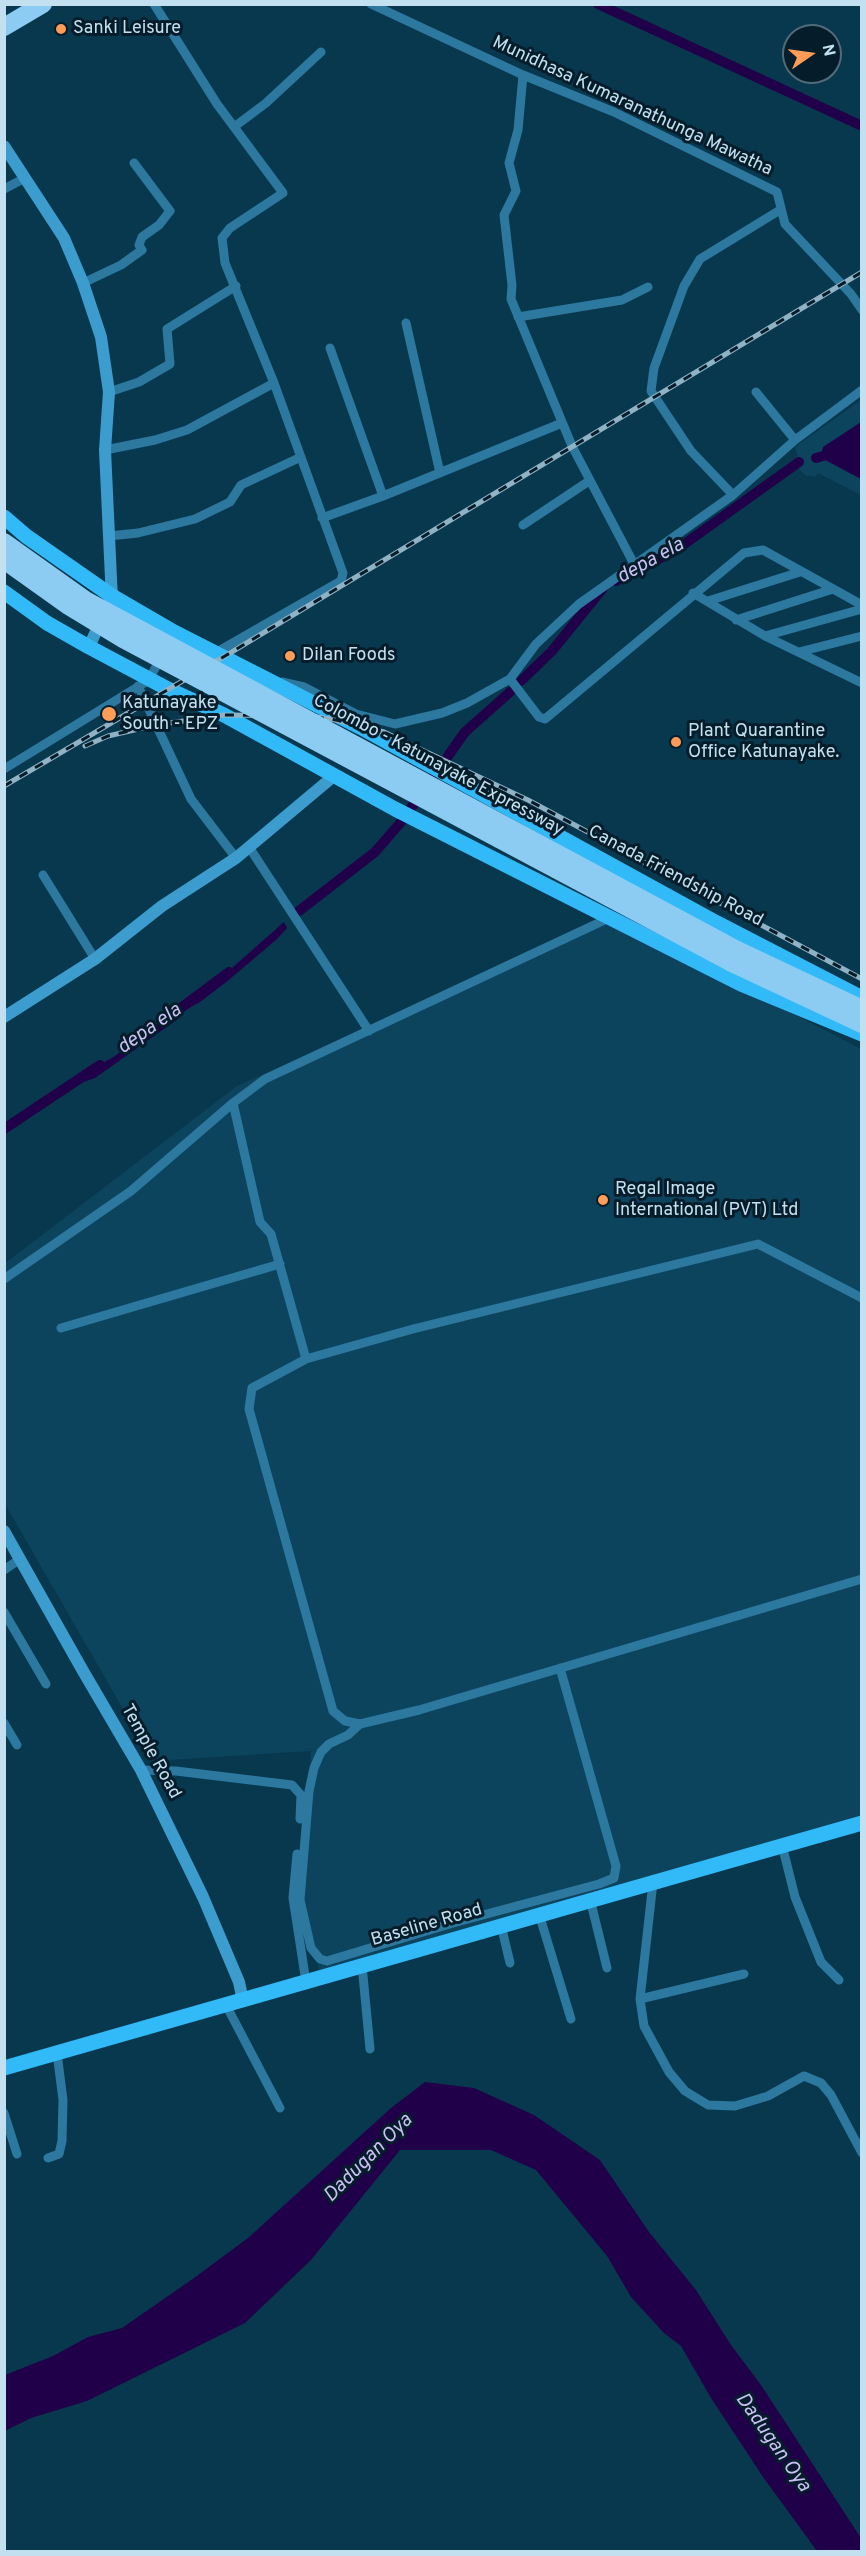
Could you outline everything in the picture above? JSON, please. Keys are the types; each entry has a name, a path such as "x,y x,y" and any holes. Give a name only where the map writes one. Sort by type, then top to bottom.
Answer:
{"highway":[{"path":"4,16 23,4"},
{"path":"4,27 43,4"},
{"name":"Colombo - Katunayake Expressway","path":"4,542 87,601 861,1024"},
{"name":"Colombo - Katunayake Expressway","path":"4,560 67,605 123,639 735,956 861,1009"}],"main road":[{"name":"Canada Friendship Road","path":"4,517 26,536 112,596 174,632 217,652 717,923 861,998"},
{"path":"4,592 48,623 144,683 224,715 395,809 741,984 861,1034"},
{"name":"Baseline Road","path":"4,2068 861,1823"}],"street":[{"path":"154,4 234,127 283,193 230,228 222,238 225,263 274,383 343,573 341,581 217,652"},
{"name":"Munidhasa Kumaranathunga Mawatha","path":"371,4 523,75 614,112 777,192 785,224 850,294 861,310"},
{"path":"234,127 266,103 321,52"},
{"path":"523,75 518,130 509,163 516,191 504,215 512,285 511,299 562,423 635,566"},
{"path":"4,146 64,238 83,283 101,337 109,392 105,450 112,596 89,647"},
{"path":"83,283 121,265 141,250 139,245 141,237 159,225 170,211 134,163"},
{"path":"4,189 25,178"},
{"path":"733,495 692,451 651,391 654,368 684,286 700,259 780,210"},
{"path":"109,392 139,382 170,364 167,329 236,286"},
{"path":"519,317 622,300 648,287"},
{"path":"406,322 440,473"},
{"path":"330,348 384,496"},
{"path":"105,450 155,440 187,430 274,383"},
{"path":"277,684 284,682 304,687 356,714 395,724 442,713 467,703 510,679 536,644 579,604 733,495 795,440 861,390"},
{"path":"756,392 795,440"},
{"path":"322,518 384,496 562,423"},
{"path":"109,536 138,533 195,519 230,502 241,484 301,457"},
{"path":"523,525 590,481"},
{"path":"510,679 539,717 546,718 693,593 744,553 763,550 861,607"},
{"path":"708,601 800,572"},
{"path":"736,620 833,589"},
{"path":"693,593 765,636 861,683"},
{"path":"765,636 861,607"},
{"path":"4,769 144,683 174,632"},
{"path":"799,652 861,636"},
{"path":"144,683 191,800 236,858"},
{"path":"4,1017 95,959 162,906 236,858 335,775"},
{"path":"249,847 369,1031"},
{"path":"44,875 95,959"},
{"path":"4,1279 131,1191 265,1079 609,918"},
{"path":"233,1104 260,1222 271,1234 306,1359"},
{"path":"861,1298 758,1244 413,1329 306,1359 252,1389 249,1409 333,1711 345,1721 360,1724 419,1710 861,1580"},
{"path":"61,1328 280,1264"},
{"name":"Temple Road","path":"4,1531 141,1770 203,1898 239,1982 243,2001"},
{"path":"4,1570 20,1558"},
{"path":"4,1612 46,1684"},
{"path":"360,1724 348,1735 329,1744 321,1752 314,1768 309,1791 300,1900 310,1948 320,1959 327,1961 614,1878 616,1866 560,1668"},
{"path":"4,1723 17,1745"},
{"path":"141,1770 176,1771 280,1783 298,1789 302,1804 293,1898 306,1982"},
{"path":"782,1845 795,1897 821,1962 839,1980"},
{"path":"653,1882 640,1999 644,2026 669,2072 685,2091 708,2105 735,2106 768,2096 804,2076 821,2083 831,2095 861,2153"},
{"path":"590,1899 608,1968"},
{"path":"539,1914 572,2019"},
{"path":"501,1925 510,1963"},
{"path":"362,1965 370,2049"},
{"path":"640,1999 744,1974"},
{"path":"226,2006 280,2108"},
{"path":"48,2158 59,2154 62,2141 63,2100 57,2053"},
{"path":"4,2113 17,2154"}],"shaded area":[{"path":"861,400 861,495 818,473 815,477 805,475 797,467 799,462 795,447"},
{"path":"609,918 861,1049 861,1815 321,1977 300,1892 311,1751 153,1761 5,1504 4,1264 237,1086"}],"water":[{"path":"861,422 861,479 825,460 822,451 823,447"},
{"path":"284,922 287,928 276,940 225,983 185,1010 178,1019 95,1078 78,1084 99,1065 115,1056 140,1035 199,997"},
{"name":"Dadugan Oya","path":"425,2082 474,2088 534,2115 600,2160 649,2232 696,2290 731,2345 761,2385 861,2538 861,2551 817,2551 763,2477 711,2398 681,2346 664,2333 631,2297 607,2256 536,2170 491,2150 400,2150 311,2260 245,2323 87,2401 31,2418 5,2431 5,2375 53,2356 88,2337 122,2328 194,2278 248,2238 391,2108"}],"waterway":[{"path":"598,4 862,126"},
{"name":"depa ela","path":"816,458 834,453"},
{"name":"depa ela","path":"616,581 676,550 799,462"},
{"name":"depa ela","path":"521,681 552,651 603,588"},
{"name":"depa ela","path":"448,756 465,732 510,692"},
{"name":"depa ela","path":"411,808 433,777"},
{"name":"depa ela","path":"299,911 375,852 401,822"},
{"name":"depa ela","path":"162,1022 229,972"},
{"name":"depa ela","path":"4,1129 100,1065"}],"railway":[{"path":"4,786 225,656 862,272"},
{"path":"85,746 108,736 156,725 224,715 310,716 384,732 528,800 862,979"}],"place":[{"name":"Sanki Leisure","path":"61,29"},
{"name":"Dilan Foods","path":"290,656"},
{"name":"Katunayake South - EPZ","path":"109,714"},
{"name":"Plant Quarantine Office Katunayake.","path":"676,742"},
{"name":"Regal Image International (PVT) Ltd","path":"603,1200"}]}
